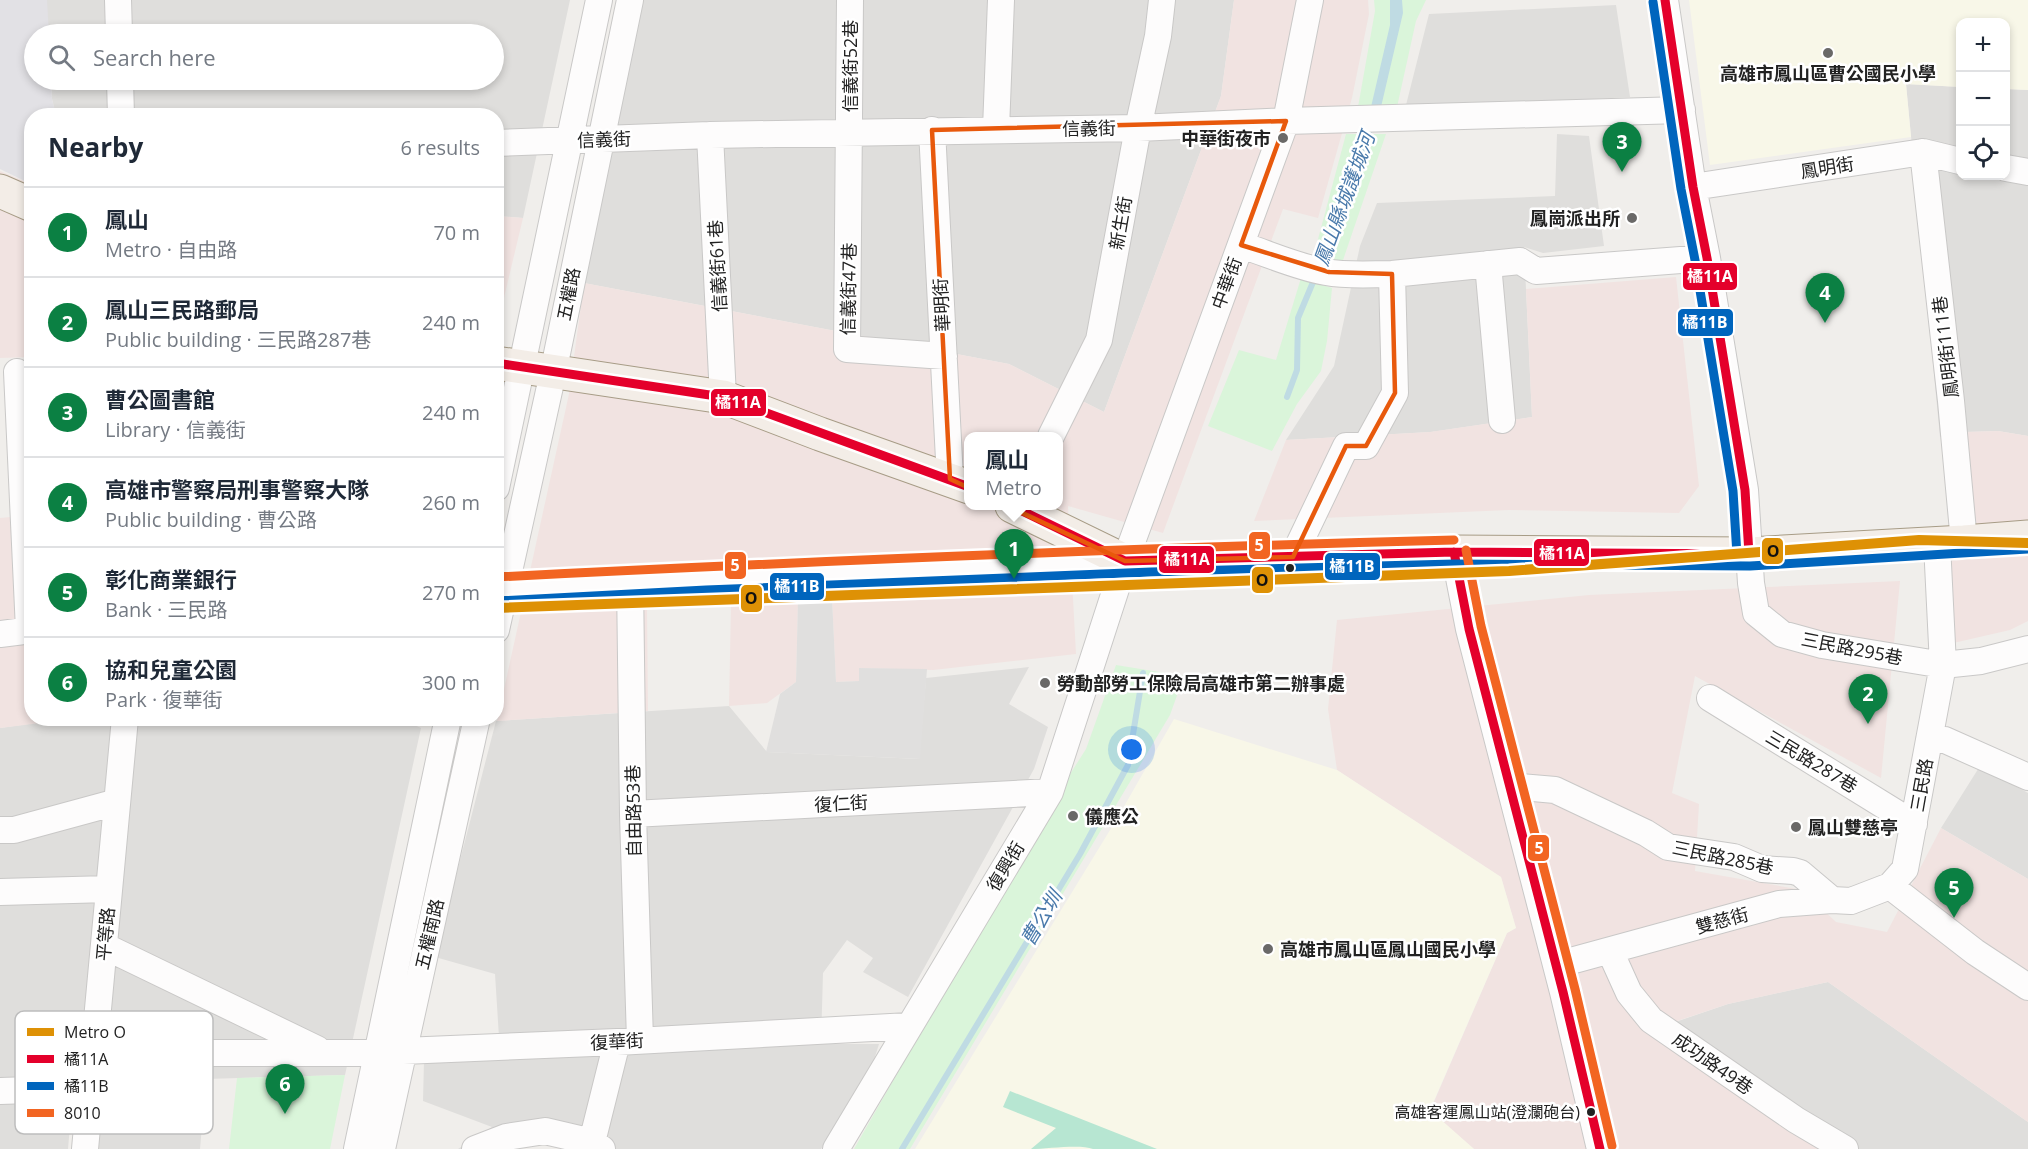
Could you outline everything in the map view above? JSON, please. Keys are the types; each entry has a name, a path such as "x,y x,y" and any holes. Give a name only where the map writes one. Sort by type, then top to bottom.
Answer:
{"main road":[{"path":"0,191 24,202"},
{"path":"524,368 723,397 960,483"},
{"path":"1023,510 1125,561 1454,552 1749,554 1950,543 2027,532"}],"street":[{"path":"118,0 119,24"},
{"name":"五權路","path":"504,454 524,368 568,140 599,0"},
{"name":"五權路","path":"504,560 524,368 600,139 630,0"},
{"name":"信義街52巷","path":"849,0 850,133"},
{"path":"996,129 1001,0"},
{"name":"新生街","path":"1053,432 1099,340 1138,128 1158,36 1162,0"},
{"name":"中華街","path":"1125,561 1286,121 1310,0"},
{"name":"三民路295巷","path":"1665,0 1693,187 1745,490 1751,583 1756,613 1782,634 1822,645 1943,665 1981,661 2028,648"},
{"path":"120,90 121,108"},
{"name":"信義街","path":"504,143 710,135 1138,128 1286,121 1682,110"},
{"name":"華明街","path":"932,130 944,357 960,483"},
{"name":"信義街47巷","path":"850,133 847,349 944,357"},
{"name":"信義街61巷","path":"710,135 723,397"},
{"name":"鳳明街","path":"1693,187 1923,152 1956,160"},
{"name":"鳳明街111巷","path":"1923,152 1951,401 1950,543"},
{"path":"2010,169 2028,172"},
{"path":"1241,245 1319,270 1392,274 1520,261 1536,271 1707,258"},
{"path":"1488,264 1502,420"},
{"path":"1293,557 1346,446 1366,446 1395,393 1392,274"},
{"path":"16,372 24,519"},
{"name":"三民路","path":"1890,886 1905,869 1943,665 1950,543"},
{"path":"1454,552 1469,629 1556,965 1600,1149"},
{"path":"504,589 630,581 1125,561"},
{"name":"復興街","path":"836,1149 1050,792 1125,561"},
{"name":"自由路53巷","path":"597,1146 628,1041 633,814 630,581"},
{"path":"0,634 24,631"},
{"name":"三民路287巷","path":"1710,698 1914,824"},
{"name":"平等路","path":"98,1011 124,726"},
{"name":"五權南路","path":"382,1149 391,1052 447,726"},
{"name":"五權南路","path":"357,1149 391,1052 475,726"},
{"path":"1929,740 1946,740 2028,777"},
{"name":"三民路285巷","path":"1510,786 1555,790 1646,833 1668,847 1734,857 1762,869 1800,873 1832,900"},
{"name":"復仁街","path":"633,814 1050,792"},
{"path":"0,830 14,830 117,802"},
{"path":"1890,886 1975,952 2028,987"},
{"name":"雙慈街","path":"1556,965 1779,904 1851,901 1890,886"},
{"path":"0,892 109,889"},
{"name":"復華街","path":"104,946 324,1053"},
{"name":"成功路49巷","path":"1610,951 1629,993 1651,1020 1796,1120 1845,1149"},
{"name":"復華街","path":"213,1053 391,1052 909,1026"},
{"path":"0,1091 15,1090"},
{"path":"475,1149 506,1137 545,1131 597,1146"},
{"name":"平等路","path":"85,1149 86,1134"}],"highlighted area":[{"path":"1286,121 1241,245 1329,272 1392,274 1395,393 1366,446 1346,446 1293,557 1125,561 950,479 932,130"}],"shaded area":[{"path":"0,0 47,0 48,24 24,24 24,90 52,90 54,108 24,108 24,181 0,169"},
{"path":"46,0 570,0 523,218 504,217 504,108 54,108 52,99 52,90 504,90 504,24 47,24"},
{"path":"643,0 1234,0 1221,96 1104,412 1009,364 584,283"},
{"path":"1234,0 1368,0 1369,14 1352,98 1318,218 1283,209 1163,533 1068,506 1076,654 933,670 859,668 859,681 836,682 832,598 798,601 796,682 767,703 729,706 731,605 647,606 648,711 504,721 504,689 569,394 584,283 1009,364 1104,412 1221,96"},
{"name":"高雄市鳳山區曹公國民小學","path":"1689,0 2028,0 2028,90 2010,89 2010,18 1956,18 1956,87 1906,84 1911,137 1710,165"},
{"path":"1616,5 1630,97 1405,109 1429,14"},
{"path":"1906,84 1956,87 1956,180 2010,180 2010,89 2028,90 2028,436 1998,431 1965,432 1940,437"},
{"path":"1557,134 1589,136 1604,246 1543,253 1524,247 1532,417 1431,432 1286,440 1334,366 1360,246 1377,203 1555,196"},
{"path":"0,171 24,181 24,357 0,358"},
{"path":"504,217 523,218 504,298"},
{"path":"1676,277 1699,486 1679,513 1509,510 1254,521 1286,440 1430,432 1532,417 1526,289"},
{"path":"1998,431 2028,436 2028,621 2010,630 1936,647 1965,432"},
{"path":"24,516 24,725 0,728 0,518"},
{"path":"1900,581 1881,778 1695,676 1672,793 1699,804 1695,871 1802,890 1836,922 1887,932 1941,828 2028,879 2028,1122 1828,982 1728,1004 1647,1031 1825,1149 1474,1149 1430,1111 1507,933 1516,928 1501,877 1337,770 1328,709 1337,620 1589,595"},
{"path":"832,598 836,682 859,681 859,668 927,669 920,759 766,752 780,694 796,682 798,600"},
{"path":"1029,667 1009,704 1048,727 1034,769 908,997 863,972 873,958 847,940 823,973 821,1044 879,1044 874,1060 821,1149 570,1149 553,1141 517,1146 516,1149 458,1149 492,1127 423,1101 424,1061 500,1053 495,974 435,957 495,726 504,726 504,720 729,706 767,752 919,759 926,678"},
{"name":"高雄市鳳山區鳳山國民小學","path":"1174,719 1337,770 1501,877 1516,928 1507,933 1430,1110 1474,1149 915,1149 1118,817"},
{"path":"24,725 417,726 421,728 345,1075 213,1079 213,1011 15,1011 15,1090 0,1091 0,728"},
{"path":"1980,766 2028,793 2028,879 1941,828"},
{"path":"1828,982 2028,1122 2028,1149 1825,1149 1646,1032 1728,1004"},
{"path":"0,1103 15,1103 15,1134 69,1134 68,1149 0,1149"},
{"path":"90,1134 201,1134 200,1149 90,1149"}],"green space":[{"path":"1374,0 1426,0 1416,21 1397,107 1358,107 1375,11"},
{"path":"1346,134 1386,134 1341,266 1313,258"},
{"path":"1301,278 1332,288 1327,341 1321,371 1297,404 1272,451 1208,426 1239,350 1276,360"},
{"path":"1116,665 1184,676 1170,715 910,1149 854,1149 1051,804 1086,749"},
{"path":"345,1075 330,1149 229,1149 237,1078"},
{"path":"1010,1091 1157,1149 1072,1147 1031,1149 1056,1128 1003,1107"}],"water":[{"path":"1390,0 1402,0 1403,13 1381,107 1371,107 1390,25"}],"waterway":[{"name":"鳳山縣城護城河","path":"1320,266 1339,220 1371,126"},
{"name":"鳳山縣城護城河","path":"1287,397 1297,370 1298,318 1316,275"},
{"name":"曹公圳","path":"902,1149 1080,854 1128,765 1143,673"}],"metro line":[{"name":"O","path":"504,608 1509,571 1919,540 2028,543"}],"transit line":[{"name":"橘11A","path":"1665,0 1693,187 1745,490 1749,554"},
{"name":"橘11B","path":"1653,2 1681,189 1733,491 1737,555"},
{"name":"橘11A","path":"504,364 723,397 964,485"},
{"name":"橘11A","path":"1020,510 1125,561 1454,552 1749,554"},
{"name":"5","path":"504,577 975,556 1454,540"},
{"name":"橘11B","path":"504,601 1151,572 1454,564 1750,566 2028,549"},
{"name":"5","path":"1466,550 1481,626 1575,989 1612,1146"},
{"name":"橘11A","path":"1454,552 1469,629 1563,992 1600,1149"}],"place":[{"name":"高雄市鳳山區曹公國民小學","path":"1828,53"},
{"name":"中華街夜市","path":"1283,138"},
{"name":"曹公圖書館","path":"1622,172"},
{"name":"鳳崗派出所","path":"1632,218"},
{"name":"高雄市警察局刑事警察大隊","path":"1825,323"},
{"name":"鳳山","path":"1014,579"},
{"name":"勞動部勞工保險局高雄市第二辦事處","path":"1045,683"},
{"name":"鳳山三民路郵局","path":"1868,724"},
{"name":"儀應公","path":"1073,816"},
{"name":"鳳山雙慈亭","path":"1796,827"},
{"name":"彰化商業銀行","path":"1954,918"},
{"name":"高雄市鳳山區鳳山國民小學","path":"1268,949"},
{"name":"高雄客運鳳山站(澄瀾砲台)","path":"1591,1112"},
{"name":"協和兒童公園","path":"285,1114"}]}
